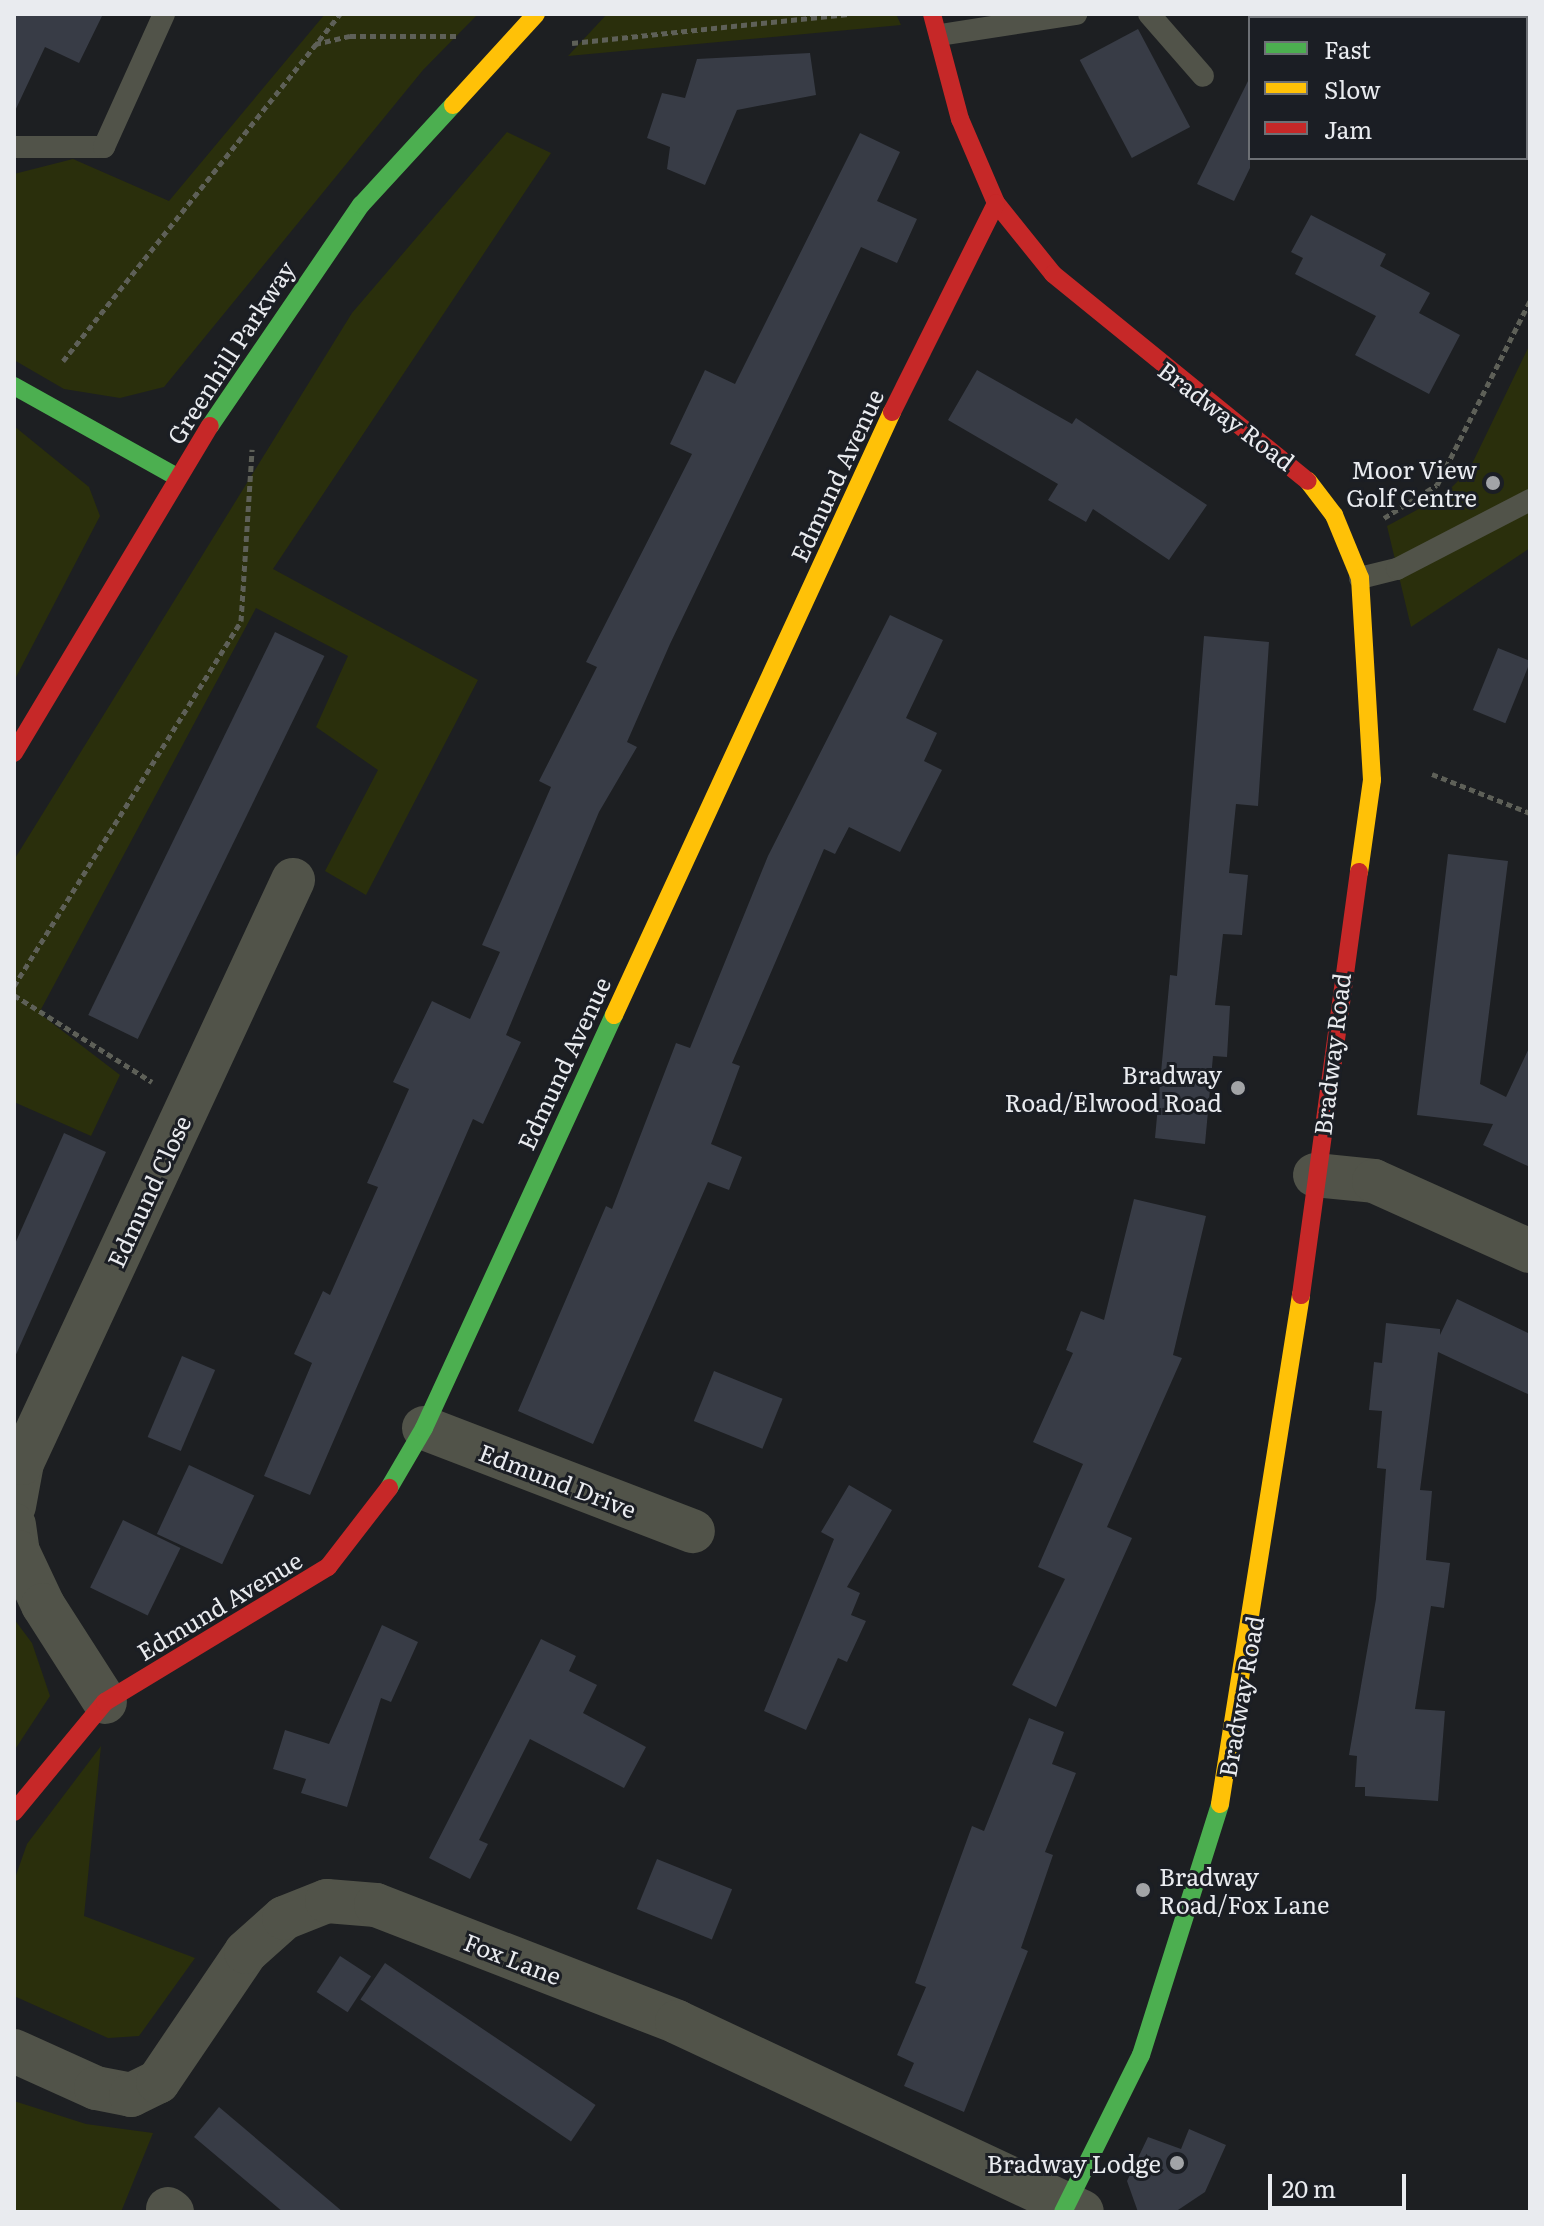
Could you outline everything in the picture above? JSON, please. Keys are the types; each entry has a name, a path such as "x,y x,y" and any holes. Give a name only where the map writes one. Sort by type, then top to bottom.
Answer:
{"street":[{"name":"Greenhill Parkway","path":"14,753 256,349 361,205 536,14"},
{"name":"Bradway Road","path":"938,21 960,119 996,203 1053,274 1112,328 1300,471 1344,539 1360,578 1372,780 1263,1565 1219,1812 1141,2055 1071,2210"},
{"name":"Edmund Avenue","path":"14,1812 105,1702 328,1567 377,1508 424,1428 892,411 996,203"},
{"path":"14,386 177,477"},
{"name":"Edmund Close","path":"14,1506 22,1463 293,880"},
{"path":"1315,1175 1374,1181 1530,1251"},
{"name":"Edmund Drive","path":"424,1428 693,1531"},
{"path":"14,1525 18,1552 43,1605 105,1702"},
{"name":"Fox Lane","path":"14,2051 96,2088 131,2095 158,2082 246,1952 284,1918 327,1901 376,1905 677,2022 1071,2210"}],"lane":[{"path":"14,147 104,147 164,14"},
{"path":"499,14 516,33"},
{"path":"938,21 1076,14"},
{"path":"1149,14 1203,76"},
{"path":"1360,578 1397,569 1530,500"}],"path":[{"path":"35,397 340,14"},
{"path":"315,44 350,36 447,33 501,51 850,14"},
{"path":"1344,539 1437,485 1530,301"},
{"path":"14,986 241,621 253,437"},
{"path":"1432,774 1530,813"},
{"path":"14,995 189,1104"}],"green space":[{"path":"325,14 478,14 423,70 164,387 120,398 64,389 14,360 14,174 73,159 169,201"},
{"path":"607,14 896,14 901,25 568,56"},
{"path":"507,132 551,153 273,569 478,680 366,895 325,871 378,770 316,727 348,656 256,608 39,1013 120,1075 91,1136 14,1102 14,860 352,313"},
{"name":"Moor View Golf Centre","path":"1530,344 1530,548 1411,627 1387,526 1443,496 1469,470"},
{"path":"14,426 89,487 100,516 14,681"},
{"path":"14,1619 32,1643 50,1696 14,1751"},
{"path":"101,1746 84,1916 195,1958 139,2036 108,2038 14,1996 14,1881 27,1844"},
{"path":"14,2101 86,2124 153,2133 121,2212 14,2212"}],"building":[{"path":"14,14 103,14 79,63 45,47 14,113"},
{"path":"1138,29 1190,127 1132,158 1080,60"},
{"path":"810,53 816,95 737,110 705,185 667,169 670,147 647,138 662,93 685,98 697,59"},
{"path":"1248,81 1250,168 1234,201 1197,184"},
{"path":"860,133 900,152 877,201 917,219 897,263 861,247 670,644 627,742 637,747 599,812 506,1035 521,1042 483,1124 473,1119 310,1495 264,1476 312,1363 294,1354 323,1291 330,1295 378,1187 367,1183 409,1089 393,1082 432,1001 470,1019 500,952 482,945 551,787 539,781 597,667 586,662 692,454 670,444 705,370 735,384"},
{"path":"1311,215 1386,254 1380,266 1430,293 1419,313 1460,335 1429,394 1355,355 1376,316 1295,274 1303,258 1291,252"},
{"path":"977,370 1072,424 1076,418 1207,505 1169,560 1093,509 1086,522 1048,500 1058,484 948,420"},
{"path":"890,615 943,640 906,718 937,733 924,761 942,770 900,852 849,827 835,854 824,849 732,1063 740,1066 711,1144 742,1157 729,1190 708,1182 593,1444 518,1411 606,1206 612,1209 676,1043 690,1048 768,856"},
{"path":"275,632 324,656 138,1039 88,1015"},
{"path":"1204,636 1269,642 1258,806 1236,804 1229,873 1248,875 1242,935 1223,934 1215,1005 1230,1006 1227,1057 1213,1056 1205,1144 1155,1138 1170,975 1177,976"},
{"path":"1498,648 1530,661 1505,723 1473,710"},
{"path":"1448,854 1508,861 1480,1084 1506,1097 1530,1046 1530,1167 1483,1145 1493,1124 1417,1115"},
{"path":"64,1133 106,1152 14,1359 14,1246"},
{"path":"1134,1199 1206,1216 1173,1355 1182,1358 1107,1527 1132,1538 1056,1707 1012,1685 1065,1579 1038,1567 1083,1464 1033,1442 1073,1353 1066,1350 1081,1311 1104,1320"},
{"path":"1457,1299 1530,1334 1530,1395 1438,1352 1420,1490 1432,1491 1426,1560 1450,1563 1444,1608 1431,1606 1415,1709 1445,1711 1438,1801 1365,1796 1365,1787 1355,1787 1357,1756 1349,1755 1376,1599 1386,1469 1377,1468 1382,1411 1369,1410 1374,1362 1382,1363 1386,1323 1440,1329 1440,1335"},
{"path":"182,1356 215,1370 181,1451 148,1437"},
{"path":"714,1371 783,1399 762,1449 694,1421"},
{"path":"189,1465 254,1495 222,1564 157,1534"},
{"path":"849,1485 892,1510 847,1587 860,1593 851,1615 866,1621 847,1662 838,1658 806,1730 764,1711 834,1539 821,1532"},
{"path":"123,1520 181,1548 148,1615 90,1587"},
{"path":"382,1625 418,1642 391,1702 381,1698 347,1807 301,1793 306,1779 273,1769 285,1730 329,1744"},
{"path":"541,1639 576,1656 569,1671 597,1685 583,1713 646,1747 624,1788 530,1739 479,1840 488,1844 470,1879 429,1858"},
{"path":"1029,1718 1064,1732 1052,1764 1076,1773 1045,1852 1053,1855 1021,1948 1028,1951 964,2112 904,2086 914,2063 897,2055 926,1987 915,1983 972,1826 984,1831"},
{"path":"657,1859 732,1889 712,1939 637,1909"},
{"path":"340,1956 371,1976 348,2012 317,1992"},
{"path":"385,1963 596,2105 571,2142 360,1999"},
{"path":"219,2107 343,2212 283,2212 194,2137"},
{"name":"Bradway Lodge","path":"1189,2129 1226,2145 1205,2192 1175,2212 1138,2212 1127,2181 1148,2137 1181,2149"}],"traffic: fast":[{"path":"210,426 361,205 453,105"},
{"path":"14,386 177,477"},
{"path":"389,1488 424,1428 614,1015"},
{"path":"1063,2212 1141,2055 1220,1804"}],"traffic: slow":[{"path":"453,105 536,14"},
{"path":"614,1015 892,412"},
{"path":"1308,481 1334,515 1360,578 1372,780 1359,872"},
{"path":"1220,1804 1301,1295"}],"traffic: jam":[{"path":"932,14 960,119 996,203 1053,274 1308,481"},
{"path":"892,412 996,203"},
{"path":"14,753 210,426"},
{"path":"1301,1295 1359,872"},
{"path":"14,1812 105,1702 328,1567 389,1488"}],"place":[{"name":"Moor View Golf Centre","path":"1493,483"},
{"name":"Bradway Road/Elwood Road","path":"1238,1088"},
{"name":"Bradway Road/Fox Lane","path":"1143,1890"},
{"name":"Bradway Lodge","path":"1177,2163"}]}
